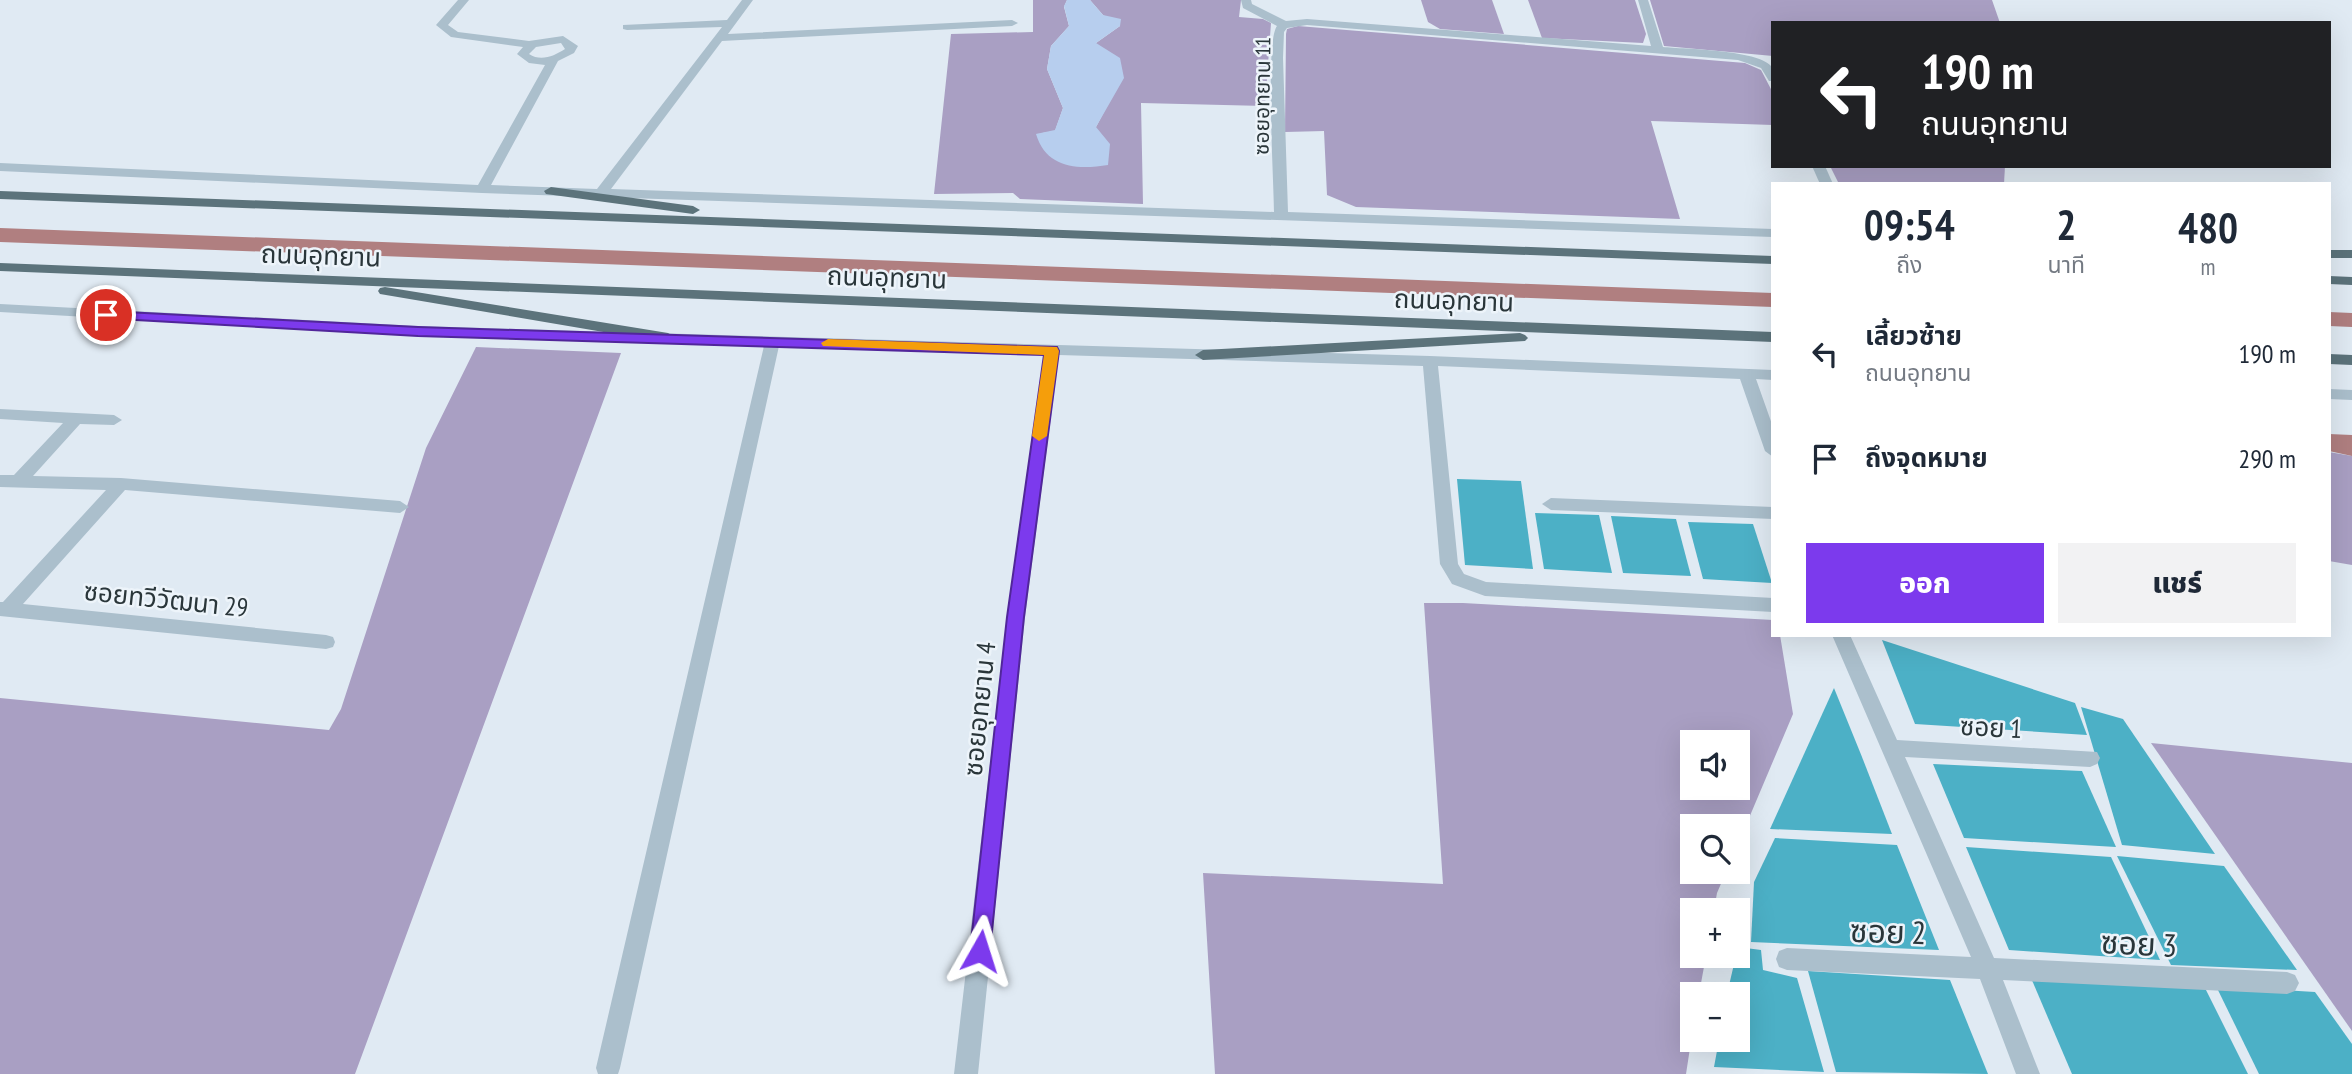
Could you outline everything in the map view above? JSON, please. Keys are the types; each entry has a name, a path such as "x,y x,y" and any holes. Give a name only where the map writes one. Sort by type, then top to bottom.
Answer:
{"main road":[{"path":"551,191 686,210 844,226"},
{"name":"ถนนอุทยาน","path":"0,195 1771,260"},
{"path":"2331,253 2352,253"},
{"name":"ถนนอุทยาน","path":"0,267 1771,337"},
{"path":"326,280 668,338"},
{"path":"2331,280 2352,281"},
{"path":"1203,355 1498,338 1684,334"},
{"path":"2331,359 2352,360"}],"street":[{"path":"464,0 442,25 456,35 530,46 553,39 570,42 572,46 570,51 554,59 533,61 525,58 523,54 530,46"},
{"path":"601,193 748,0"},
{"name":"ซอยอุทยาน 11","path":"1246,0 1247,6 1284,25 1278,32 1277,58 1281,216"},
{"path":"1643,0 1658,50"},
{"path":"1284,25 1307,22 1658,50 1752,60 1765,66 1771,75"},
{"path":"627,27 730,23"},
{"path":"718,38 1012,23"},
{"path":"482,189 554,59"},
{"path":"0,167 482,189 1771,233"},
{"path":"0,308 354,329 1430,360 1771,375"},
{"path":"608,1068 773,341"},
{"name":"ซอยอุทยาน 4","path":"967,1074 1016,617 1052,351"},
{"path":"1430,360 1449,564 1458,579 1485,589 1771,605"},
{"path":"1746,374 1771,445"},
{"path":"2331,394 2352,395"},
{"path":"0,414 114,420"},
{"path":"19,481 76,418"},
{"path":"0,481 121,484 400,507"},
{"path":"4,609 121,484"},
{"path":"1552,503 1771,513"},
{"name":"ซอยทวีวัฒนา 29","path":"4,609 326,642"},
{"path":"1842,637 1986,966 2028,1074"},
{"name":"ซอย 1","path":"1889,748 2090,758"},
{"name":"ซอย 2","path":"1787,959 1986,966"},
{"name":"ซอย 3","path":"1986,966 2287,983"}],"shaded area":[{"path":"1033,0 1067,0 1064,7 1069,26 1051,46 1047,69 1063,108 1055,131 1036,134 1096,127 1106,108 1096,43 1120,26 1103,15 1090,0 1241,0 1239,17 1263,19 1271,23 1265,106 1141,103 1143,204 1020,199 1013,193 934,194 951,34 1033,32"},
{"path":"1421,0 1492,0 1504,34 1440,29 1428,22"},
{"path":"1528,0 1635,0 1646,34 1643,43 1542,38"},
{"path":"1650,0 1992,0 1999,21 1771,21 1771,56 1664,46"},
{"path":"1298,26 1745,63 1761,70 1771,89 1771,125 1651,121 1680,219 1356,207 1327,195 1324,131 1285,132 1287,29"},
{"path":"1831,168 2005,168 2004,182 1838,182"},
{"path":"476,347 621,353 355,1074 0,1074 0,698 329,730 341,709 426,448"},
{"path":"2331,434 2352,435 2352,456 2331,451"},
{"path":"2331,452 2352,456 2352,565 2331,561"},
{"path":"1424,603 1771,620 1771,637 1780,637 1793,714 1750,816 1680,814 1680,884 1721,884 1716,898 1680,898 1680,968 1704,968 1701,982 1680,982 1680,1052 1689,1052 1686,1074 1215,1074 1203,873 1443,884"},
{"path":"2151,743 2352,763 2352,1031"}],"sand":[{"path":"1067,0 1090,0 1103,15 1121,19 1120,26 1096,43 1120,58 1124,78 1096,127 1110,144 1108,165 1085,167 1064,164 1047,154 1036,134 1055,130 1063,108 1047,69 1051,46 1069,26 1064,6"}],"building":[{"path":"1457,479 1521,481 1533,569 1465,565"},
{"path":"1535,513 1599,515 1612,573 1544,569"},
{"path":"1611,516 1676,519 1691,576 1623,573"},
{"path":"1688,522 1753,524 1771,583 1703,579"},
{"path":"1882,640 2075,703 2087,735 1915,724"},
{"path":"1834,688 1862,757 1892,834 1770,829"},
{"path":"2081,707 2123,719 2215,854 2122,845"},
{"path":"1933,764 2082,771 2116,847 1964,838"},
{"path":"1775,838 1897,845 1939,950 1751,942 1754,882"},
{"path":"1966,847 2111,857 2160,960 2009,950"},
{"path":"2117,856 2224,866 2297,970 2171,965"},
{"path":"1750,949 1761,950 1763,970 1797,978 1824,1072 1714,1067 1717,1052 1750,1052 1750,982 1730,982 1733,968 1750,968"},
{"path":"1808,971 1950,980 1988,1074 1836,1072"},
{"path":"2031,978 2204,986 2248,1074 2072,1074"},
{"path":"2216,986 2315,992 2352,1044 2352,1074 2259,1074"}],"waterway":[{"path":"0,235 1771,300"},
{"path":"2331,319 2352,320"}],"slow traffic":[{"path":"828,343 1052,351 1039,436"}],"route":[{"path":"106,315 418,331 1052,351 1027,519 980,951"}]}
